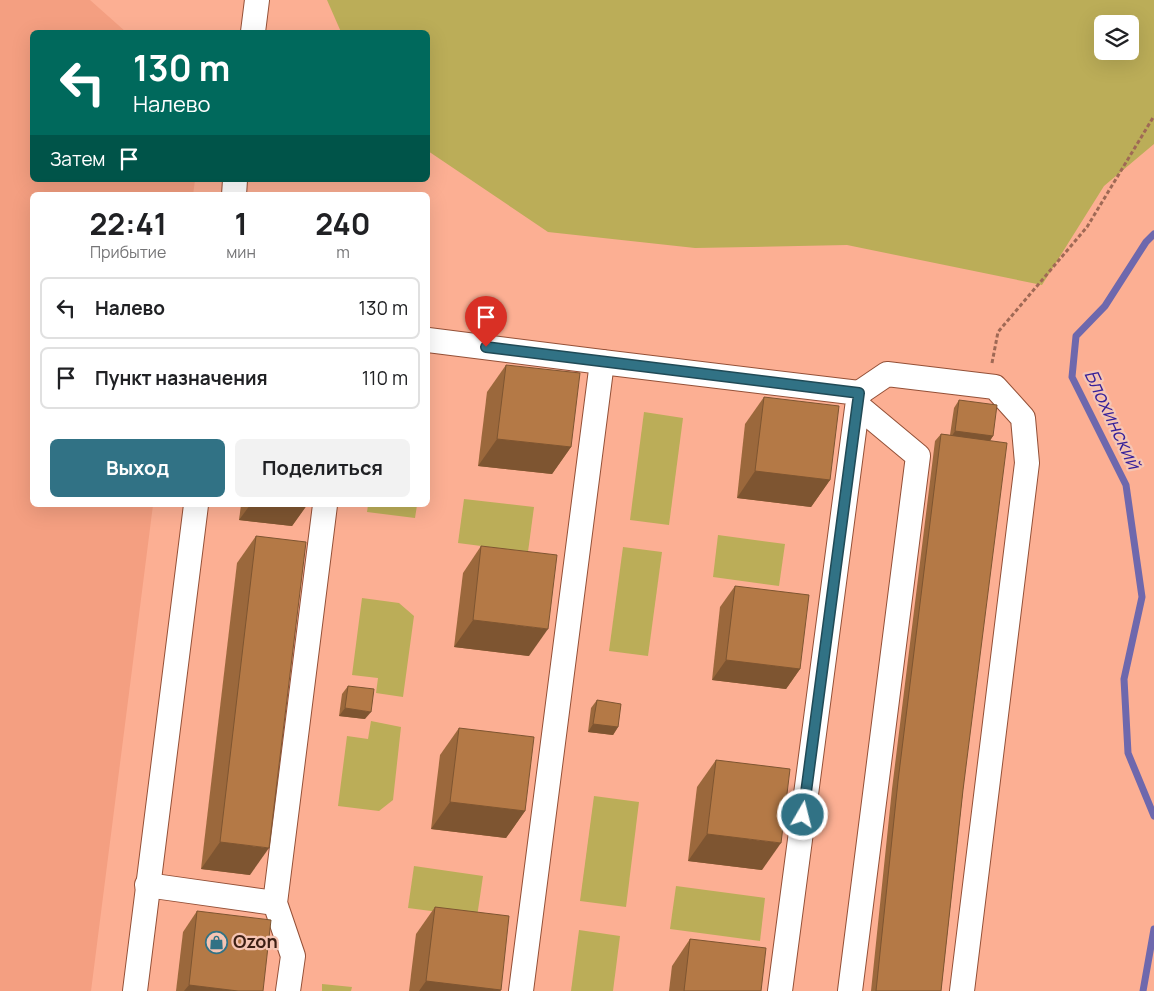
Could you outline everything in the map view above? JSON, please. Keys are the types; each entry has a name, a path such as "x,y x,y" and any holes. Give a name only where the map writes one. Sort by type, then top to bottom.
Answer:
{"lane":[{"path":"253,30 256,0"},
{"path":"430,340 602,362 858,399 918,456 850,991"},
{"path":"521,991 602,362"},
{"path":"780,991 858,399 887,374 995,387 1023,418 1027,463 962,991"},
{"path":"135,991 196,507"},
{"path":"288,991 293,956 275,903 325,507"},
{"path":"147,885 275,903"}],"path":[{"path":"988,386 998,332 1087,227 1154,116"}],"shaded area":[{"path":"0,0 90,0 124,30 30,30 30,182 195,182 193,192 30,192 30,507 153,507 91,991 0,991"},
{"path":"327,0 1154,0 1154,144 1104,186 1042,285 847,245 695,248 548,232 430,152 430,30 340,30"},
{"path":"644,412 683,418 669,525 630,520"},
{"path":"464,499 534,507 528,552 458,543"},
{"path":"368,507 417,507 415,518 367,512"},
{"path":"718,535 785,544 779,586 713,577"},
{"path":"623,547 662,552 648,656 609,651"},
{"path":"362,598 399,603 414,616 403,697 376,693 378,678 352,675"},
{"path":"371,721 401,727 393,800 379,811 338,806 347,736 368,739"},
{"path":"594,796 639,802 626,907 580,901"},
{"path":"414,866 483,876 477,917 408,908"},
{"path":"676,886 765,898 760,941 670,929"},
{"path":"579,930 620,936 613,991 571,991"},
{"path":"322,984 352,987 351,991 322,991"}],"building":[{"path":"506,365 580,373 571,447 497,439"},
{"path":"764,397 839,406 830,480 755,471"},
{"path":"959,400 997,405 993,436 955,431"},
{"path":"941,434 1007,443 963,790 941,991 876,991 898,781"},
{"path":"256,536 306,542 269,848 220,842"},
{"path":"481,546 557,555 548,629 473,620"},
{"path":"735,586 809,595 800,669 726,660"},
{"path":"348,686 374,689 371,712 345,708"},
{"path":"597,700 621,704 618,727 593,724"},
{"path":"459,728 534,737 525,811 450,802"},
{"path":"716,760 790,769 781,843 707,834"},
{"path":"435,907 509,916 501,990 426,981"},
{"path":"197,911 271,920 263,991 238,991 189,985"},
{"path":"690,939 766,948 761,991 684,991"}],"waterway":[{"name":"Блохинский","path":"1154,234 1146,242 1105,306 1076,336 1072,377 1126,485 1142,597 1124,679 1128,753 1154,816"},
{"name":"Блохинский","path":"1143,991 1154,929"}],"place":[{"name":"Ozon","path":"217,942"}],"route":[{"path":"486,347 859,393 803,815"}]}
